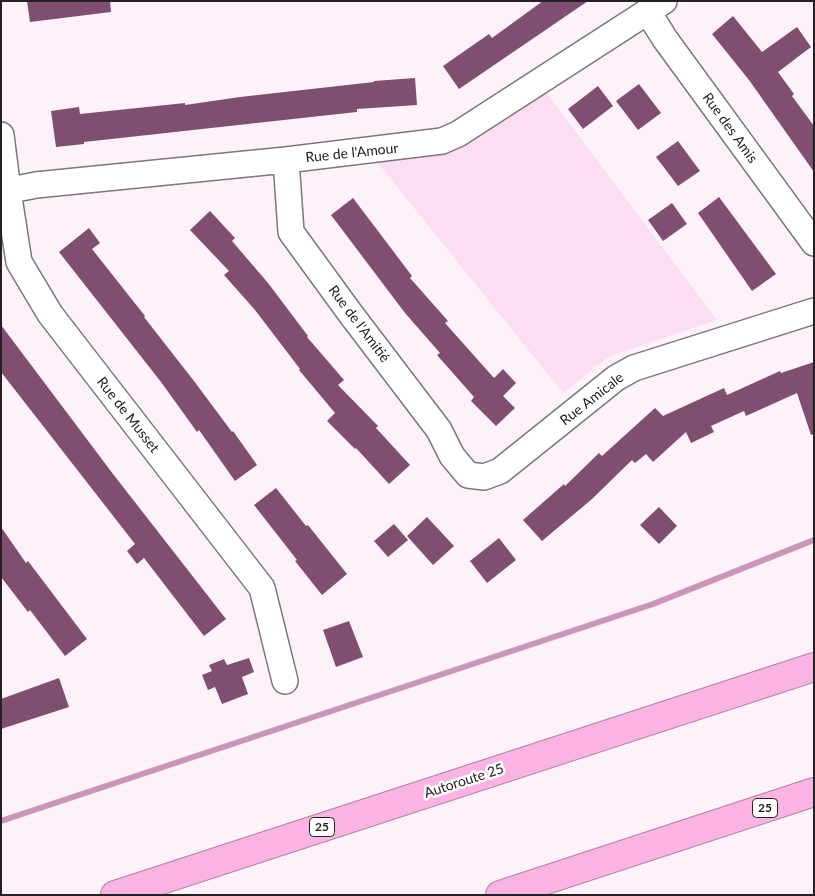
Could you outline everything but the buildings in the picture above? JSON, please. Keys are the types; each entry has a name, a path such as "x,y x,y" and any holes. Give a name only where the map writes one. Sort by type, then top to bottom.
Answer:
{"highway":[{"name":"Autoroute 25","path":"115,895 814,667"},
{"name":"25","path":"500,895 814,792"}],"street":[{"name":"Rue de l'Amour","path":"4,192 36,186 433,143 458,134 656,6"},
{"name":"Rue des Amis","path":"656,6 665,39 814,244"},
{"name":"Rue de Musset","path":"1,135 4,192 19,262 50,314 262,588 286,681"},
{"name":"Rue de l'Amitié","path":"286,160 291,232 439,430 452,456 468,475"},
{"name":"Rue Amicale","path":"468,475 484,477 500,472 616,378 634,368 814,311"}],"shaded area":[{"path":"539,83 717,320 610,356 563,393 373,157"}],"waterway":[{"path":"1,821 653,604 814,540"}]}
